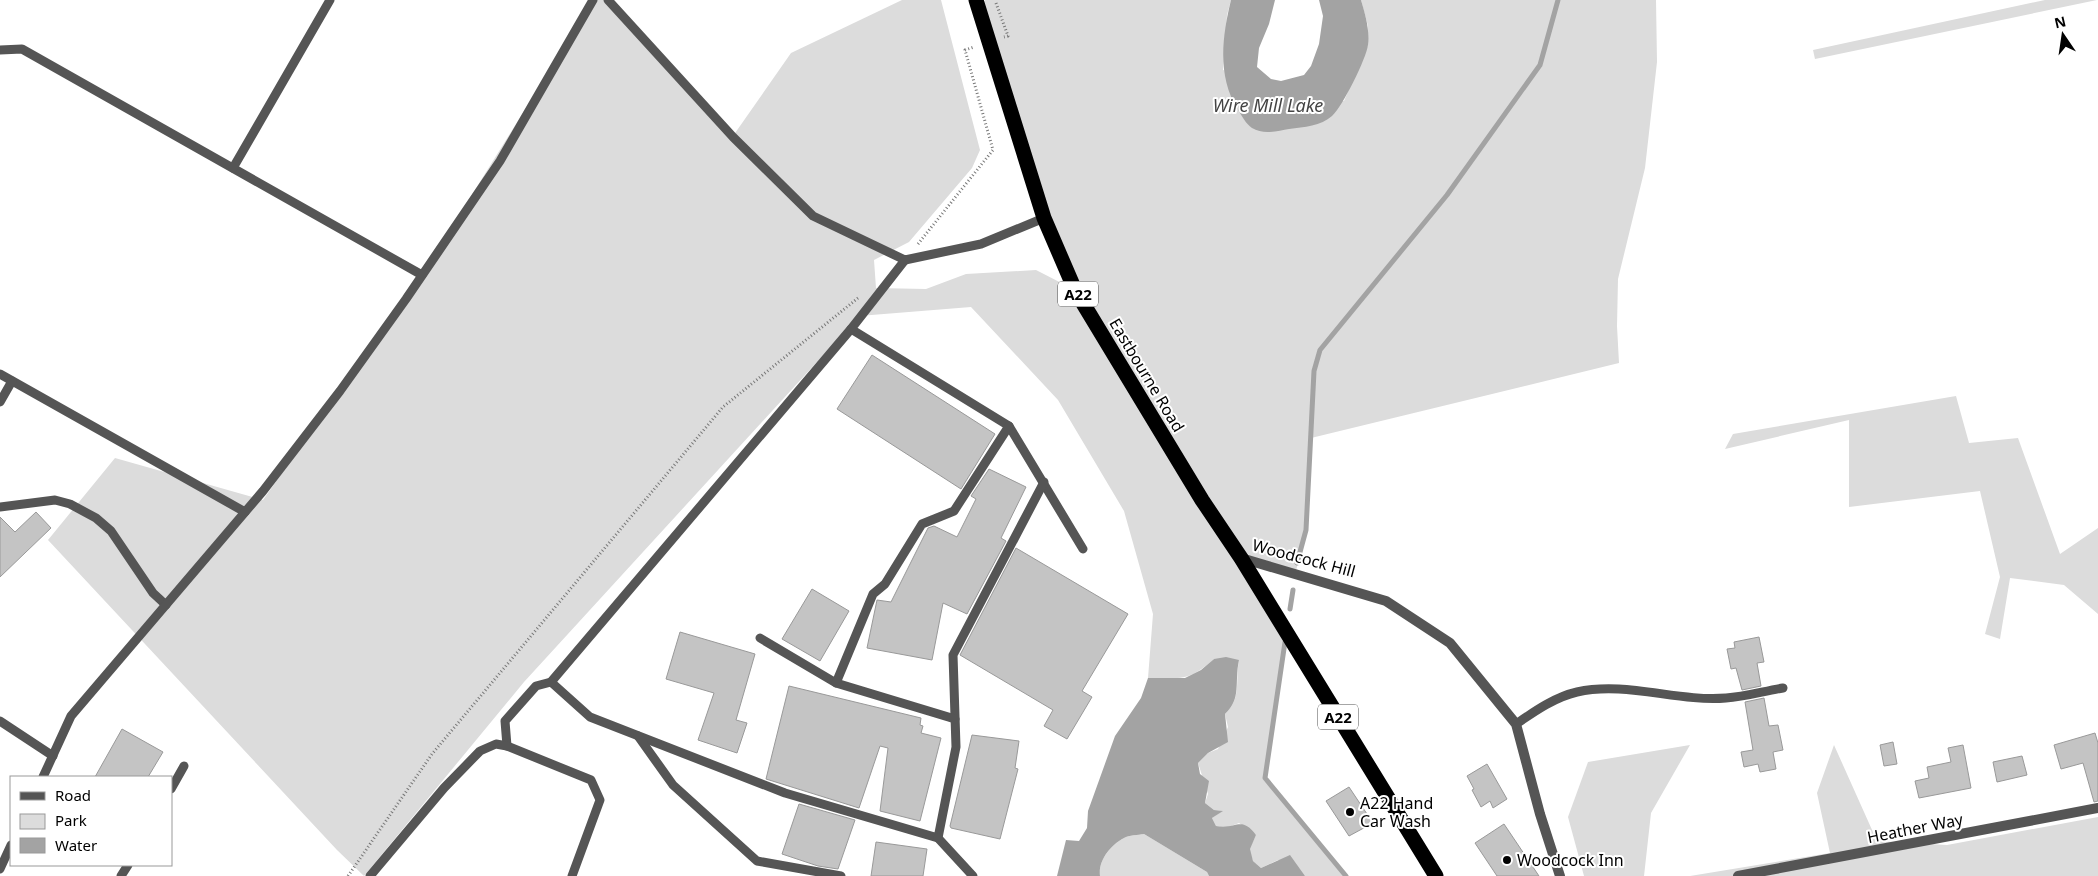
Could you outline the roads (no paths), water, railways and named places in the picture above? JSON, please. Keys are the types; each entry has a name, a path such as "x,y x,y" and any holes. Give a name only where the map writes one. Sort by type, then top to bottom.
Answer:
{"highway":[{"name":"Eastbourne Road","path":"976,0 1044,218 1076,290 1202,500 1241,558"},
{"name":"Woodcock Hill","path":"1241,558 1436,876"}],"street":[{"name":"Woodcock Hill","path":"1241,558 1386,601 1450,644 1516,724 1540,814 1560,876"},
{"name":"Heather Way","path":"1738,876 2098,808"}],"lane":[{"path":"233,168 330,0"},
{"path":"43,776 71,716 245,512 340,391 500,161 593,0"},
{"path":"608,0 734,137 813,216 905,260 981,244 1044,218"},
{"path":"0,50 22,49 422,275"},
{"path":"507,746 506,721 536,686 551,682 851,329 905,260"},
{"path":"851,329 1009,426 1083,549"},
{"path":"0,374 245,512"},
{"path":"0,402 12,381"},
{"path":"836,684 873,594 885,584 922,524 954,511 1009,426"},
{"path":"938,838 956,747 953,655 1044,482"},
{"path":"0,507 55,500 70,504 96,518 111,531 148,586 166,605"},
{"path":"760,638 836,684 955,718"},
{"path":"551,682 590,717 785,794 938,838 970,875"},
{"path":"1516,724 1550,703 1577,692 1610,689 1689,697 1726,698 1783,688"},
{"path":"0,721 53,756"},
{"path":"638,736 672,785 757,861 841,876"},
{"path":"370,876 444,788 480,751 496,744 507,746 591,780 600,800 572,876"},
{"path":"172,787 184,766"},
{"path":"0,843 10,847 0,869"}],"water":[{"name":"Wire Mill Lake","path":"1231,0 1275,0 1269,24 1259,48 1257,67 1271,79 1281,81 1304,75 1311,66 1319,44 1323,16 1319,0 1361,0 1368,28 1368,45 1353,82 1342,103 1332,116 1312,126 1266,132 1256,130 1248,124 1231,97 1224,70 1225,28"},
{"path":"1226,657 1239,660 1236,696 1225,714 1228,742 1208,753 1198,763 1200,774 1209,781 1205,803 1214,810 1223,811 1212,818 1216,826 1223,827 1242,824 1251,829 1256,835 1250,849 1253,861 1261,868 1290,855 1305,876 1209,876 1207,872 1144,834 1126,837 1114,845 1103,859 1100,876 1057,876 1066,840 1079,841 1087,828 1088,811 1115,736 1141,698 1148,678 1185,678 1201,670 1214,659"}],"waterway":[{"path":"1297,563 1306,530 1314,371 1320,350 1447,195 1540,65 1558,0"},
{"path":"1290,609 1293,590"},
{"path":"1285,642 1265,778 1346,876"}],"place":[{"name":"A22 Hand Car Wash","path":"1350,812"},
{"name":"Woodcock Inn","path":"1507,860"}]}
